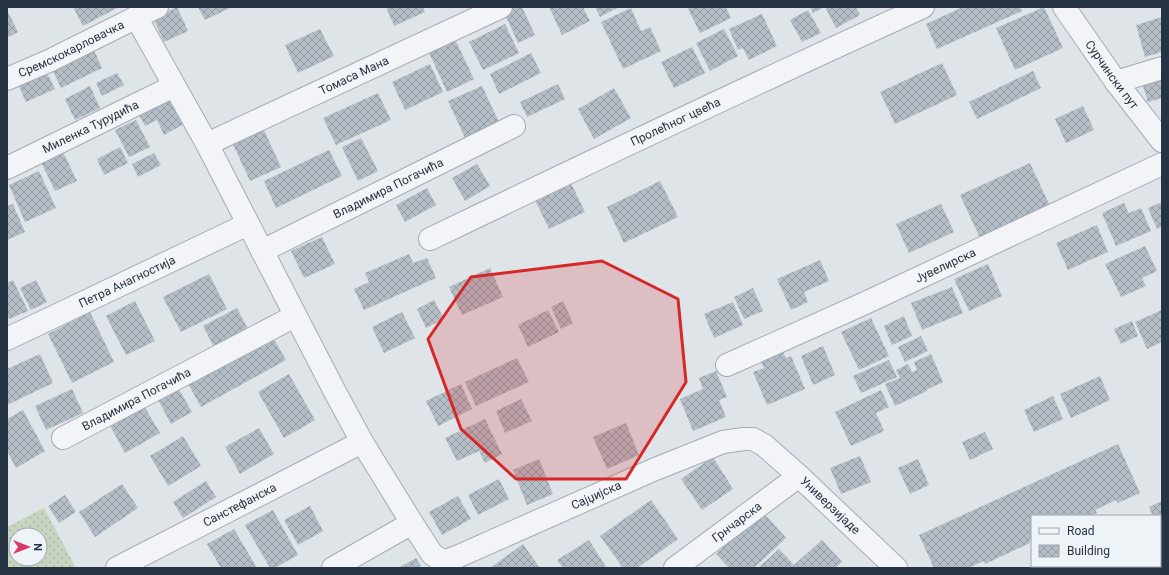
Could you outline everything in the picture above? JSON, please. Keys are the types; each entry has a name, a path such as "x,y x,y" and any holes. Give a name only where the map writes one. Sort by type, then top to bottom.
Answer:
{"street":[{"name":"Сремскокарловачка","path":"7,79 51,60 157,7"},
{"name":"Томаса Мана","path":"207,144 501,7"},
{"name":"Пролећног цвећа","path":"430,239 649,134 923,7"},
{"name":"Сурчински пут","path":"1064,7 1116,82 1162,141"},
{"path":"136,17 207,144 295,316 362,442 412,522 333,568"},
{"path":"1116,82 1162,68"},
{"name":"Миленка Турудића","path":"7,168 174,86"},
{"name":"Владимира Погачића","path":"262,251 514,126"},
{"name":"Јувелирска","path":"727,365 863,304 1162,164"},
{"name":"Петра Анагностија","path":"7,339 248,224"},
{"name":"Владимира Погачића","path":"63,438 295,316"},
{"name":"Сајџијска","path":"412,522 432,554 439,559 449,560 653,470 723,442 744,438 754,439 764,445"},
{"name":"Санстефанска","path":"117,568 362,442"},
{"name":"Универзијаде","path":"764,445 896,568"},
{"name":"Грнчарска","path":"675,568 799,476"}],"highlighted area":[{"path":"602,261 678,299 686,382 626,479 516,479 461,429 428,339 471,277"}],"green space":[{"path":"44,508 76,568 7,568 7,527"}],"building":[{"path":"73,7 119,7 83,26"},
{"path":"177,7 188,31 164,42 153,18"},
{"path":"198,7 232,7 205,20"},
{"path":"386,7 423,7 425,12 394,26"},
{"path":"514,7 522,7 535,35 518,43 504,12"},
{"path":"549,7 583,7 590,21 562,35"},
{"path":"595,7 619,7 600,17"},
{"path":"692,7 726,7 731,18 700,33 688,9"},
{"path":"810,7 825,7 813,13"},
{"path":"825,7 856,7 860,15 836,28"},
{"path":"963,7 1020,7 1022,11 937,49 926,24"},
{"path":"1044,7 1063,48 1015,70 996,28"},
{"path":"631,8 641,31 650,27 661,51 623,69 601,22"},
{"path":"7,10 18,32 7,38"},
{"path":"808,10 821,33 802,42 790,20"},
{"path":"762,14 777,46 749,60 743,48 738,50 729,29"},
{"path":"1162,17 1162,52 1145,57 1136,25"},
{"path":"505,24 519,53 483,70 469,42"},
{"path":"320,29 334,56 298,73 285,45"},
{"path":"724,29 738,56 710,71 696,43"},
{"path":"453,35 474,79 447,92 427,48"},
{"path":"692,47 705,73 674,88 661,62"},
{"path":"93,48 102,68 61,88 51,67"},
{"path":"531,53 541,73 499,94 490,74"},
{"path":"942,63 957,95 895,124 880,92"},
{"path":"430,64 443,92 405,110 392,82"},
{"path":"45,69 55,89 26,102 17,82"},
{"path":"1033,71 1041,88 977,119 969,102"},
{"path":"117,73 124,85 102,96 96,83"},
{"path":"1162,77 1162,98 1148,102 1142,83"},
{"path":"558,84 565,99 527,117 520,102"},
{"path":"90,86 100,108 75,120 65,99"},
{"path":"482,86 499,122 466,140 448,101"},
{"path":"614,88 631,118 594,139 578,109"},
{"path":"378,93 391,120 336,145 323,118"},
{"path":"171,97 184,124 164,135 157,120 145,126 138,113"},
{"path":"1083,106 1094,130 1066,143 1055,119"},
{"path":"136,120 150,147 129,157 115,130"},
{"path":"263,128 281,167 250,181 232,142"},
{"path":"361,138 378,171 358,181 342,147"},
{"path":"120,147 128,163 104,175 97,159"},
{"path":"62,150 77,181 55,191 40,160"},
{"path":"329,150 342,176 276,208 264,181"},
{"path":"154,153 161,165 138,177 132,164"},
{"path":"1030,163 1050,206 980,238 960,195"},
{"path":"477,164 490,186 465,201 452,178"},
{"path":"39,171 56,208 25,222 9,185"},
{"path":"660,181 678,217 624,243 607,207"},
{"path":"571,183 585,212 549,229 535,200"},
{"path":"427,188 436,205 405,222 396,205"},
{"path":"1162,202 1162,227 1157,229 1148,208"},
{"path":"1124,203 1129,213 1141,208 1151,231 1116,246 1102,213"},
{"path":"13,204 25,232 7,240 7,206"},
{"path":"941,204 954,232 909,253 896,224"},
{"path":"1097,225 1108,252 1068,270 1056,243"},
{"path":"322,237 335,264 304,278 291,251"},
{"path":"1145,246 1157,271 1142,278 1146,286 1121,297 1105,264"},
{"path":"409,254 413,263 427,258 436,278 364,310 354,289 369,282 365,273"},
{"path":"820,260 829,281 804,292 808,302 791,310 777,279"},
{"path":"988,264 1002,296 969,311 954,279"},
{"path":"490,268 503,297 462,315 449,287"},
{"path":"209,274 227,309 181,332 163,297"},
{"path":"13,280 28,311 9,319 7,316 7,283"},
{"path":"36,280 47,302 31,310 20,288"},
{"path":"952,287 963,313 922,330 911,303"},
{"path":"753,288 763,311 744,319 734,297"},
{"path":"434,300 444,319 426,328 417,309"},
{"path":"135,301 155,341 126,355 106,316"},
{"path":"563,301 573,323 561,329 551,307"},
{"path":"733,302 743,325 714,338 704,314"},
{"path":"237,308 250,333 216,351 203,326"},
{"path":"548,310 559,332 528,347 518,325"},
{"path":"1162,310 1162,342 1147,349 1135,322"},
{"path":"90,312 114,362 72,383 48,334"},
{"path":"402,312 415,338 384,353 372,327"},
{"path":"904,316 912,336 892,345 884,326"},
{"path":"871,318 889,356 859,370 841,332"},
{"path":"1132,321 1138,336 1121,344 1114,329"},
{"path":"271,334 286,360 201,407 186,380"},
{"path":"921,336 928,351 905,362 898,347"},
{"path":"780,346 786,358 791,356 805,389 767,405 753,372 764,368 758,355"},
{"path":"823,346 835,375 813,385 801,356"},
{"path":"40,354 53,383 7,405 7,369"},
{"path":"931,354 943,382 895,406 885,384 900,378 896,370 908,364 912,372 917,370 914,362"},
{"path":"517,358 529,382 476,406 465,382"},
{"path":"889,360 897,377 861,393 853,376"},
{"path":"716,371 727,397 719,400 726,417 693,431 680,399 703,389 699,378"},
{"path":"289,374 315,420 284,438 258,392"},
{"path":"1100,376 1110,400 1071,418 1060,394"},
{"path":"461,384 472,409 438,426 426,401"},
{"path":"177,386 192,412 171,424 157,398"},
{"path":"72,389 83,413 46,430 35,406"},
{"path":"881,390 889,407 876,413 884,431 851,446 835,412"},
{"path":"1053,396 1063,419 1034,432 1024,410"},
{"path":"521,399 532,421 505,433 496,411"},
{"path":"143,404 160,433 125,453 109,424"},
{"path":"23,410 45,451 16,468 7,451 7,419"},
{"path":"485,419 502,454 485,463 479,451 457,461 445,438"},
{"path":"626,423 639,455 607,469 593,437"},
{"path":"259,428 274,454 240,474 225,447"},
{"path":"985,432 993,449 970,460 962,442"},
{"path":"183,436 201,466 168,486 150,456"},
{"path":"1118,444 1140,493 1118,503 1116,500 1095,510 1097,513 1092,515 1031,515 1030,543 985,564 984,561 968,568 934,568 919,535"},
{"path":"860,456 871,482 841,494 830,468"},
{"path":"713,457 733,489 702,510 681,479"},
{"path":"539,459 553,494 527,505 513,470"},
{"path":"918,459 929,485 910,494 898,468"},
{"path":"499,479 509,499 478,515 468,495"},
{"path":"206,481 216,497 183,518 173,502"},
{"path":"122,484 138,508 95,537 79,512"},
{"path":"65,495 76,512 59,523 48,506"},
{"path":"458,496 471,519 442,535 429,512"},
{"path":"651,500 678,539 637,568 623,568 600,536"},
{"path":"1162,501 1162,537 1161,515 1153,515 1149,507"},
{"path":"310,506 323,531 298,545 284,520"},
{"path":"273,510 298,555 275,568 270,568 245,525"},
{"path":"762,511 786,538 754,568 729,568 716,554"},
{"path":"234,529 257,568 221,568 207,544"},
{"path":"589,540 606,567 563,568 557,560"},
{"path":"822,540 842,562 835,568 758,568 779,549 794,565"},
{"path":"523,544 540,568 490,568"},
{"path":"416,558 422,568 398,568"},
{"path":"1132,567 1133,568 1099,568"}]}
